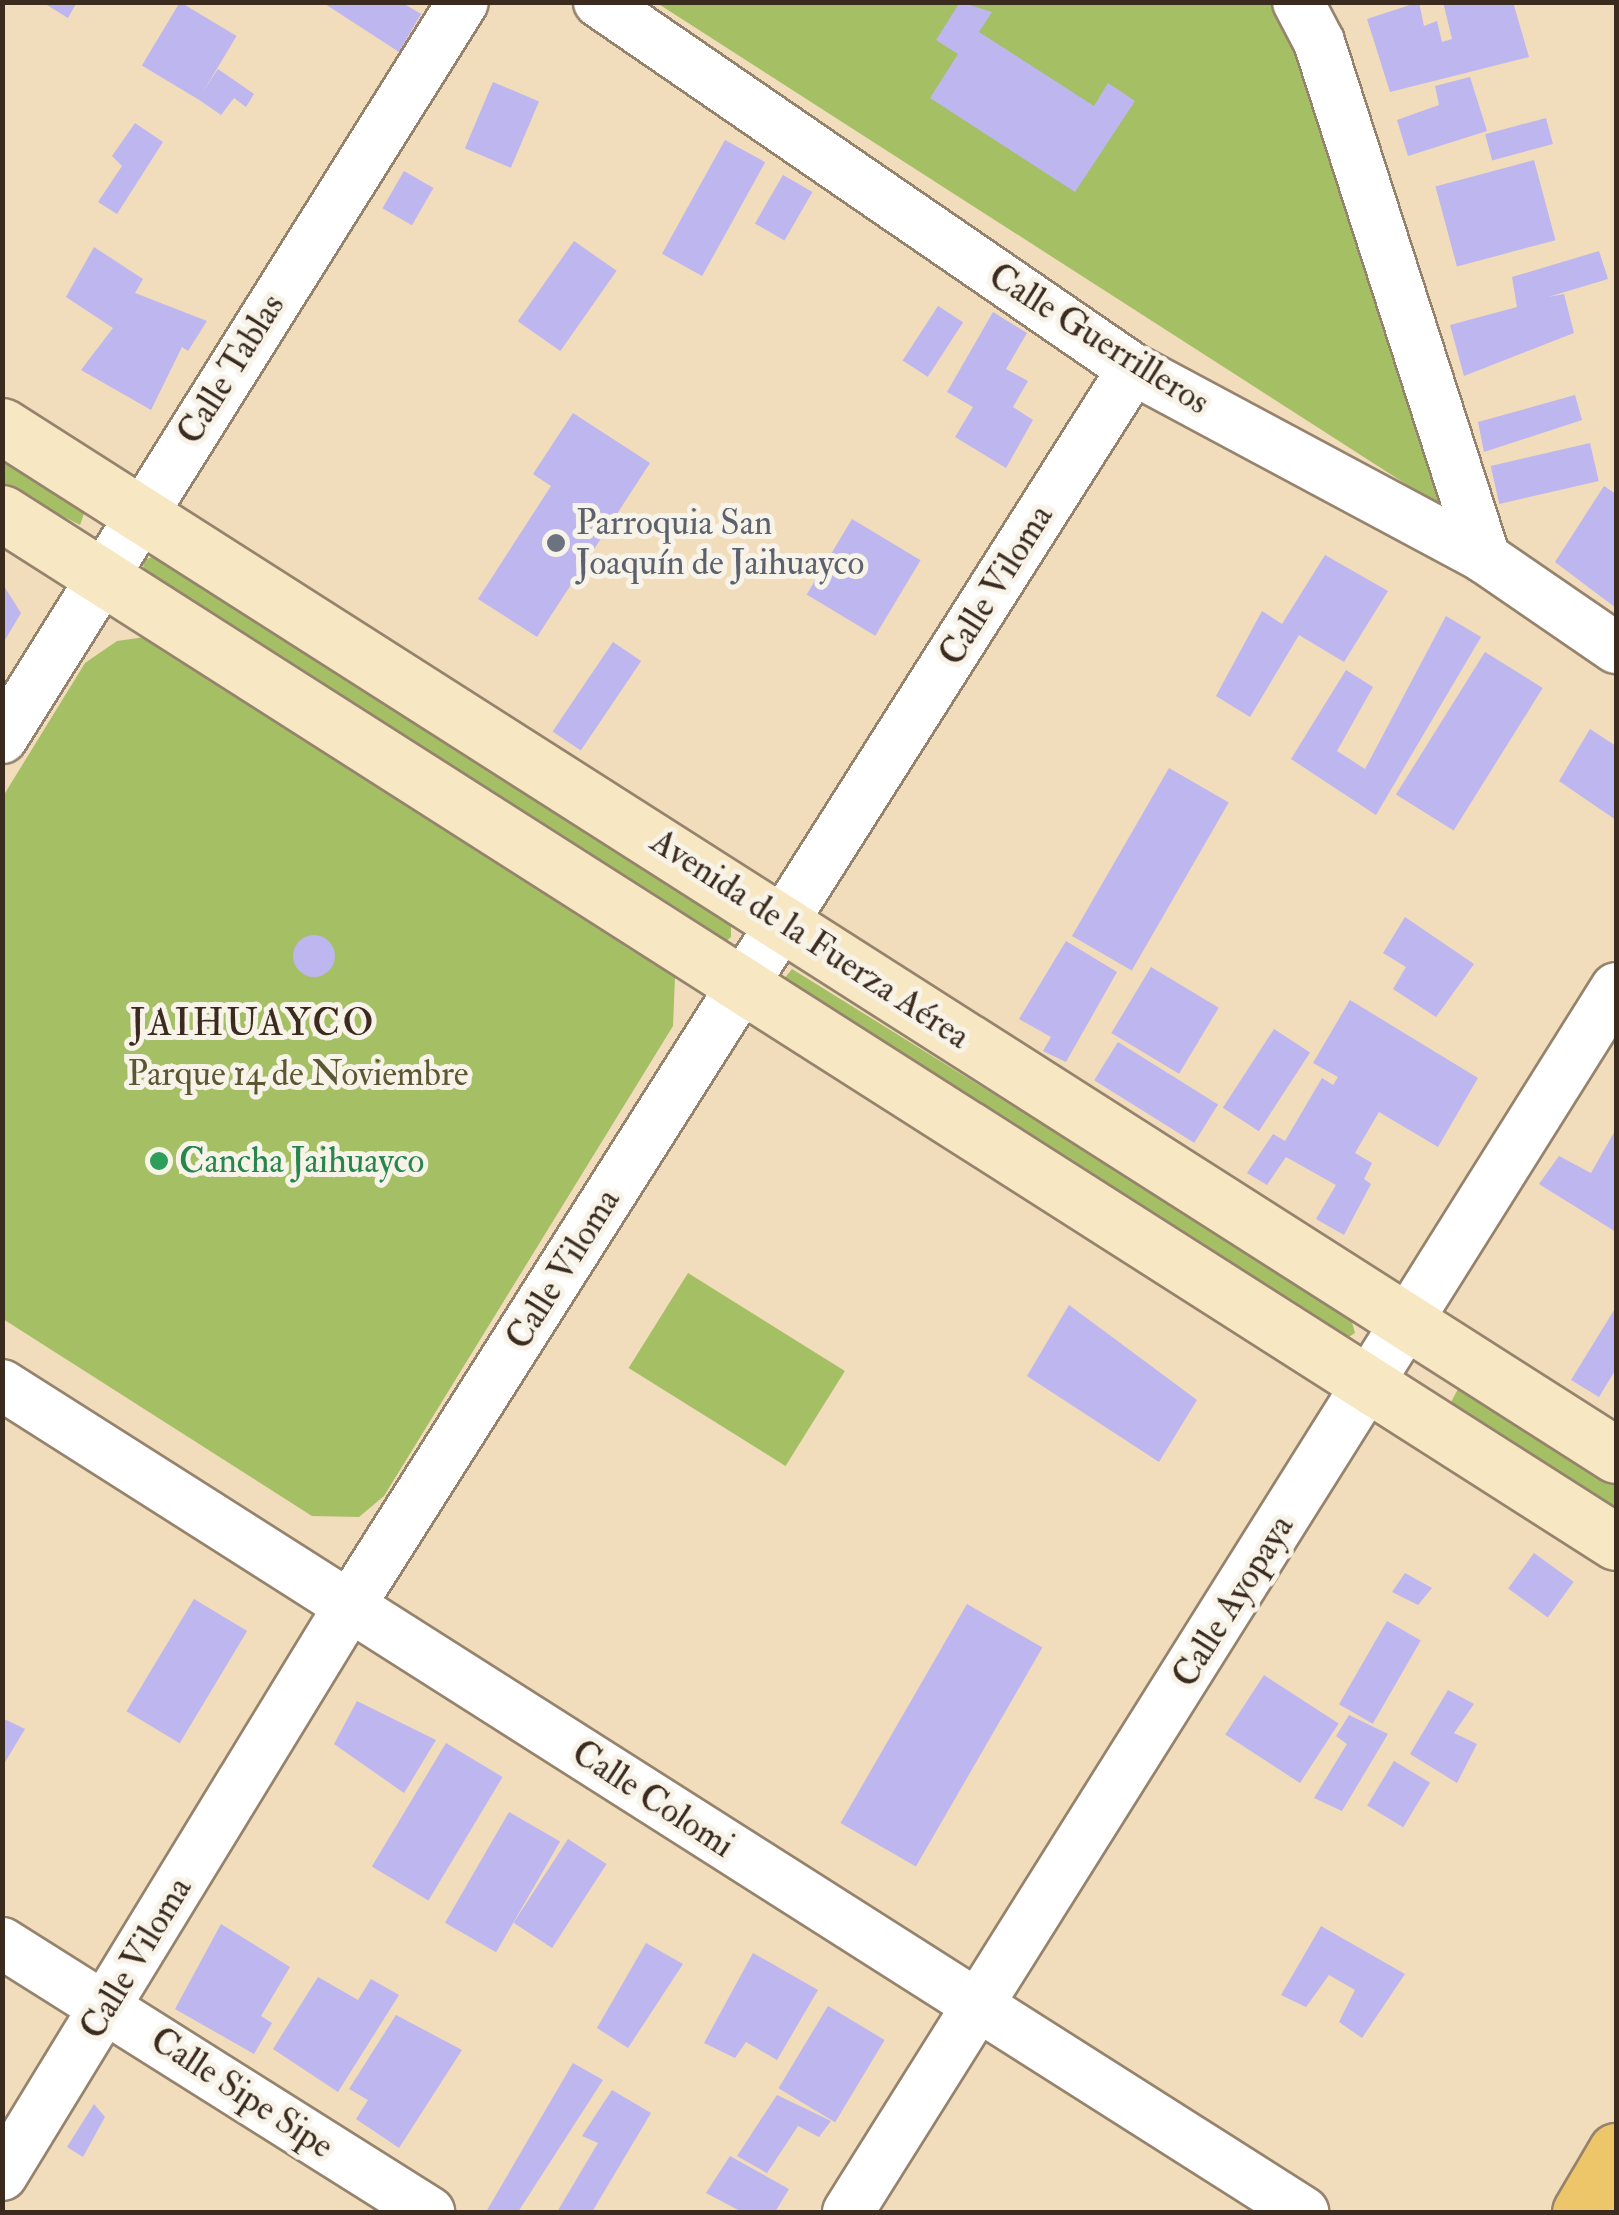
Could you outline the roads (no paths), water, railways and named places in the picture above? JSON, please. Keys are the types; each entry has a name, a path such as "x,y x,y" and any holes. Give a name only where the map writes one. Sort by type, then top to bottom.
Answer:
{"highway":[{"path":"1580,2212 1616,2151"}],"main road":[{"name":"Avenida de la Fuerza Aérea","path":"2,426 1616,1455"},
{"name":"Avenida de la Fuerza Aérea","path":"2,513 1616,1542"}],"street":[{"name":"Calle Tablas","path":"2,738 463,2"},
{"name":"Calle Guerrilleros","path":"599,2 1133,369 1485,558 1616,648"},
{"path":"1298,2 1319,42 1485,558"},
{"name":"Calle Viloma","path":"2,2176 350,1605 1133,369"},
{"name":"Calle Ayopaya","path":"848,2212 980,2008 1616,988"},
{"name":"Calle Colomi","path":"2,1384 1304,2212"},
{"name":"Calle Sipe Sipe","path":"2,1944 429,2212"}],"place":[{"name":"Parroquia San Joaquín de Jaihuayco","path":"556,543"},
{"name":"Cancha Jaihuayco","path":"159,1161"}],"district":[{"name":"JAIHUAYCO","path":"253,1024"}],"park label":[{"name":"Parque 14 de Noviembre","path":"298,1074"}]}
